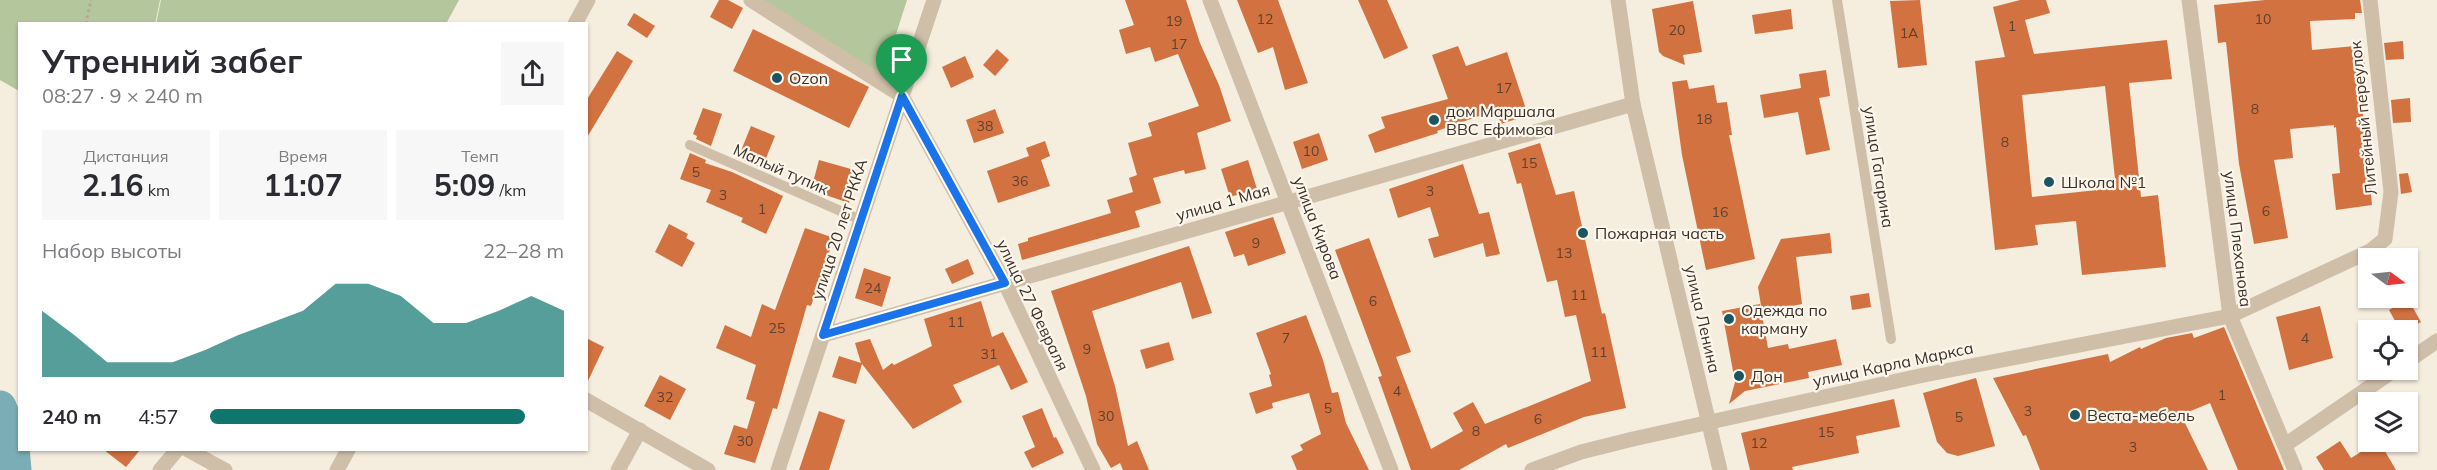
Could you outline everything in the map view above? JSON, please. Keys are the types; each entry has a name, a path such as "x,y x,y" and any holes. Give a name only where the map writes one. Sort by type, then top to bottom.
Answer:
{"street":[{"path":"576,22 588,0"},
{"path":"751,0 902,96"},
{"name":"улица 20 лет РККА","path":"778,470 934,0"},
{"name":"улица Кирова","path":"1210,0 1391,470"},
{"name":"улица Ленина","path":"1618,0 1633,104 1720,470"},
{"name":"улица Плеханова","path":"2189,0 2230,316 2295,470"},
{"name":"Литейный переулок","path":"2230,316 2370,251 2385,238 2391,192 2370,0"},
{"name":"улица 27 Февраля","path":"902,96 1005,283 1093,470"},
{"name":"улица 1 Мая","path":"823,335 1633,104"},
{"name":"улица Карла Маркса","path":"1532,470 1581,452 1924,375 2230,316"},
{"path":"2418,355 2437,341"},
{"path":"2285,445 2380,380"},
{"path":"588,401 708,470"},
{"path":"618,470 640,430"},
{"path":"160,470 176,451"},
{"path":"190,451 225,470"},
{"path":"338,470 348,451"}],"lane":[{"name":"улица Гагарина","path":"1837,0 1891,339"},
{"name":"Малый тупик","path":"690,145 861,220"}],"path":[{"path":"86,22 91,0"}],"green space":[{"path":"0,0 160,0 155,22 18,22 18,90 0,80"},
{"path":"161,0 459,0 447,22 156,22"},
{"path":"758,0 907,0 883,75"}],"building":[{"path":"719,0 728,0 743,8 732,29 710,17"},
{"path":"1125,0 1186,0 1200,43 1219,85 1231,121 1197,133 1206,169 1185,174 1184,170 1153,178 1161,203 1135,211 1140,227 1022,260 1018,244 1028,241 1028,238 1111,213 1107,200 1133,192 1129,178 1137,175 1128,143 1152,136 1148,123 1199,106 1178,54 1155,62 1150,47 1126,54 1119,30 1134,25"},
{"path":"1237,0 1278,0 1308,83 1285,90 1273,47 1258,53"},
{"path":"1358,0 1387,0 1408,48 1384,59"},
{"path":"1920,0 1927,65 1898,68 1890,1"},
{"path":"2020,0 2046,0 2050,13 2025,20 2034,54 2167,40 2172,79 2129,83 2141,197 2158,195 2166,267 2082,275 2076,221 2035,225 2038,245 1995,250 1975,61 2005,57 1993,7","holes":["2105,86 2116,188 2032,197 2022,95"]},
{"path":"2265,0 2360,0 2362,13 2355,13 2355,19 2310,21 2312,50 2355,46 2355,52 2364,52 2365,72 2359,73 2372,205 2336,210 2332,174 2340,173 2334,125 2290,129 2293,158 2274,160 2288,238 2254,244 2239,164 2226,42 2218,43 2214,5"},
{"path":"1693,1 1702,52 1683,55 1685,65 1659,52 1652,9"},
{"path":"1791,9 1793,29 1755,34 1752,15"},
{"path":"634,13 655,26 647,38 627,25"},
{"path":"753,29 869,87 849,128 733,71"},
{"path":"2403,41 2404,59 2386,60 2384,43"},
{"path":"1458,46 1466,66 1507,52 1528,115 1501,124 1496,110 1437,131 1438,133 1375,153 1368,135 1385,128 1381,117 1448,99 1432,55"},
{"path":"997,49 1009,60 995,76 983,65"},
{"path":"617,51 633,61 588,136 588,98"},
{"path":"965,56 974,77 951,88 942,67"},
{"path":"1826,70 1830,96 1819,98 1830,150 1806,155 1798,112 1764,118 1760,95 1801,88 1799,74"},
{"path":"1687,80 1689,89 1714,85 1717,103 1727,102 1732,135 1729,135 1755,259 1706,270 1682,155 1672,82"},
{"path":"2410,98 2411,122 2393,123 2391,100"},
{"path":"703,108 722,114 711,146 696,139 697,136 693,134"},
{"path":"995,109 1004,133 974,143 966,120"},
{"path":"751,126 775,136 762,168 738,158"},
{"path":"1319,133 1328,160 1302,169 1293,142"},
{"path":"1045,141 1050,156 1041,160 1050,186 998,203 987,171 1029,156 1026,148"},
{"path":"1540,143 1556,195 1574,191 1626,408 1584,417 1508,448 1506,444 1459,470 1411,470 1378,377 1382,376 1335,250 1369,238 1411,352 1396,357 1431,449 1463,431 1453,413 1473,402 1485,424 1591,381 1576,315 1565,317 1557,280 1547,282 1521,183 1517,184 1508,153"},
{"path":"690,153 706,160 705,163 732,172 783,196 766,234 741,222 743,218 706,202 711,190 680,179"},
{"path":"819,160 858,171 849,203 811,190"},
{"path":"1248,160 1257,189 1230,197 1221,169"},
{"path":"1463,164 1479,214 1489,212 1500,254 1486,257 1483,243 1434,258 1428,239 1439,236 1430,207 1398,218 1389,189"},
{"path":"2408,173 2412,192 2401,194 2399,174"},
{"path":"1273,217 1286,253 1248,266 1244,254 1234,257 1225,232"},
{"path":"669,224 688,234 686,238 695,243 682,267 655,252"},
{"path":"805,228 834,238 811,306 807,305 777,409 773,408 755,463 724,454 734,425 747,429 755,402 746,399 756,365 716,348 725,325 751,337 762,304 775,310"},
{"path":"1830,233 1832,253 1796,257 1802,304 1762,312 1758,287 1781,239"},
{"path":"1189,246 1212,313 1192,319 1181,282 1092,311 1115,386 1128,446 1137,441 1149,470 1123,470 1120,463 1111,468 1097,444 1086,396 1051,291"},
{"path":"968,259 974,274 952,284 945,269"},
{"path":"864,268 891,277 882,307 855,298"},
{"path":"1869,293 1871,307 1852,310 1850,296"},
{"path":"981,301 992,337 1003,332 1028,382 1011,390 999,365 953,385 962,402 913,429 862,364 856,384 832,377 839,356 861,363 855,343 870,339 883,370 892,363 894,365 932,346 924,319"},
{"path":"1760,304 1768,348 1788,344 1789,349 1836,339 1842,365 1808,372 1809,378 1745,391 1729,404 1735,382 1722,311"},
{"path":"2320,306 2333,358 2289,370 2276,317"},
{"path":"2413,308 2421,322 2418,324 2418,320 2394,320 2389,310"},
{"path":"1306,315 1323,360 1332,393 1338,392 1346,423 1369,470 1297,470 1291,456 1303,450 1300,445 1321,434 1309,393 1272,403 1273,408 1256,414 1249,393 1272,386 1269,375 1271,374 1256,333"},
{"path":"2224,327 2284,470 2238,470 2210,403 2181,415 2208,470 2040,470 2026,435 2023,436 1993,378 2108,354 2110,362 2140,347 2141,349 2166,338 2192,333 2194,338"},
{"path":"588,339 604,347 588,381"},
{"path":"1169,342 1174,360 1146,369 1140,350"},
{"path":"660,375 686,389 670,420 644,406"},
{"path":"1976,378 1995,446 1958,456 1947,453 1937,442 1923,393"},
{"path":"1894,399 1900,427 1856,436 1859,453 1792,467 1793,470 1750,470 1741,433"},
{"path":"1042,408 1054,438 1056,437 1064,453 1032,468 1024,452 1035,447 1022,416"},
{"path":"819,411 845,420 829,470 799,470"},
{"path":"2340,441 2351,458 2361,452 2385,452 2396,470 2324,470 2316,457"},
{"path":"105,451 139,451 126,467"}],"waterway":[{"path":"0,407 12,437 15,470"}],"place":[{"name":"Ozon","path":"777,78"},
{"name":"дом Маршала ВВС Ефимова","path":"1434,120"},
{"name":"Школа №1","path":"2049,182"},
{"name":"Пожарная часть","path":"1583,233"},
{"name":"Одежда по карману","path":"1729,319"},
{"name":"Дон","path":"1739,376"},
{"name":"Веста-мебель","path":"2075,415"}],"route":[{"path":"902,96 1005,283 823,335 861,220 902,96"}]}
